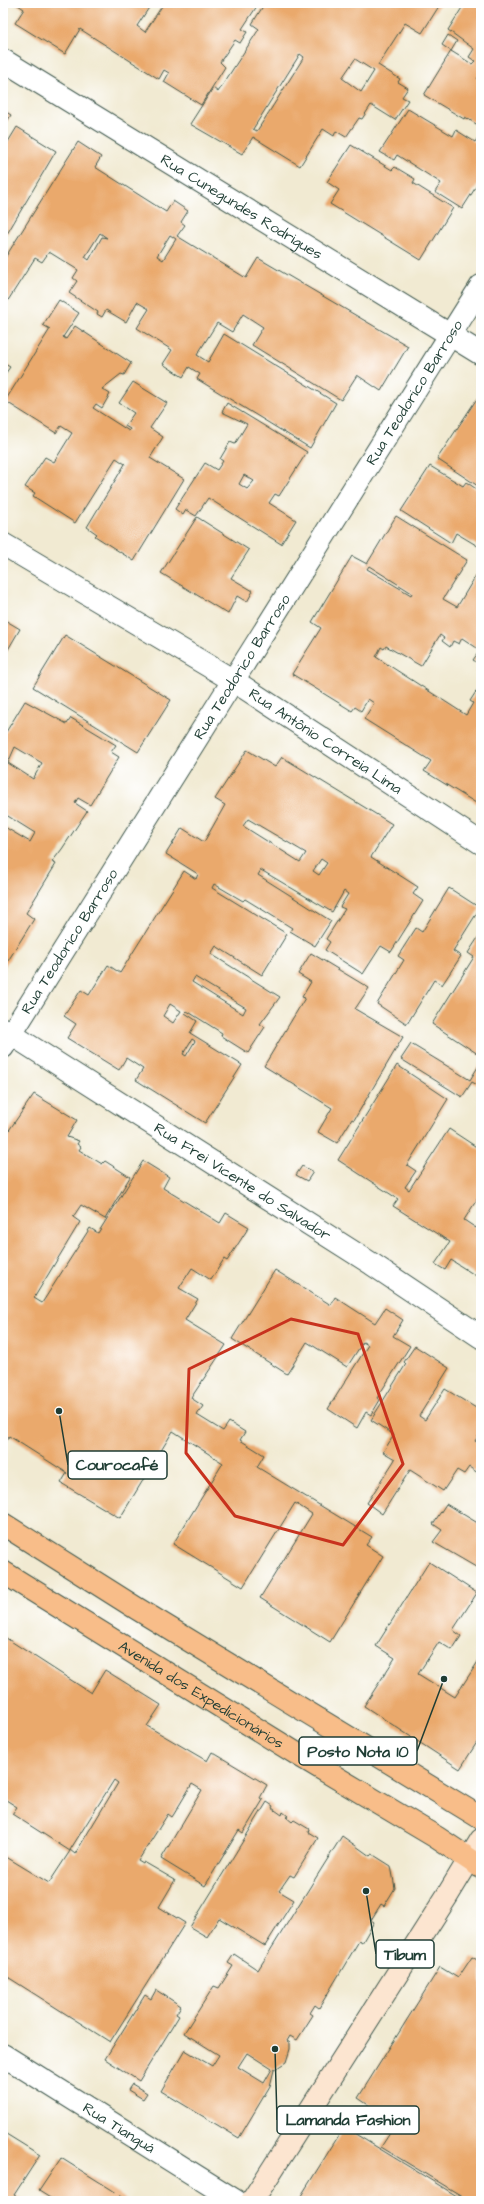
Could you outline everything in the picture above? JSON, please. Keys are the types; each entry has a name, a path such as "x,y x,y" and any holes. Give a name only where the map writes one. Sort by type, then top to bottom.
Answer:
{"main road":[{"path":"3,1524 136,1608 481,1818"},
{"name":"Avenida dos Expedicionários","path":"3,1572 475,1863"}],"street":[{"name":"Rua Cunegundes Rodrigues","path":"3,60 481,354"},
{"name":"Rua Teodorico Barroso","path":"6,1037 234,681 481,286"},
{"name":"Rua Antônio Correia Lima","path":"3,544 234,681 481,843"},
{"name":"Rua Frei Vicente do Salvador","path":"6,1037 372,1264 481,1337"},
{"path":"252,2201 475,1863 481,1840"},
{"name":"Rua Tianguá","path":"3,2054 236,2201"}],"highlighted area":[{"path":"291,1319 358,1334 403,1464 343,1545 235,1516 186,1453 189,1369"}],"building":[{"path":"15,3 152,3 137,26 145,32 164,3 259,3 242,29 247,32 240,43 235,40 220,62 225,67 201,105 164,82 169,73 164,70 159,79 80,29 65,54 15,23 24,9"},
{"path":"265,3 441,3 422,33 405,23 378,65 400,79 398,82 408,88 402,97 408,100 395,120 371,105 362,119 359,118 346,137 336,131 334,136 323,129 300,166 253,137 242,154 190,124 213,88 218,92 259,29 252,24","holes":["300,54 304,57 257,131 253,129","355,59 374,71 361,92 342,78"]},
{"path":"465,3 481,3 481,74 477,79 481,82 481,127 465,117 464,119 424,95 451,51 472,64 475,61 469,57 474,49 448,30"},
{"path":"448,35 457,41 451,51 442,45"},
{"path":"408,109 453,136 456,130 475,142 481,133 481,179 462,209 435,192 441,183 397,155 394,160 380,152"},
{"path":"3,110 11,115 3,128"},
{"path":"17,127 56,151 7,234 5,233 3,235 3,150"},
{"path":"78,142 101,157 95,167 166,212 173,201 188,211 181,222 185,225 177,236 246,278 258,258 408,346 381,391 357,375 341,400 252,345 263,327 243,314 232,332 217,323 197,355 208,362 224,334 336,403 310,448 197,379 200,374 189,367 183,377 163,364 172,350 137,328 149,309 137,302 126,322 106,310 102,317 97,314 98,312 69,293 77,281 73,278 78,270 49,252 42,262 35,258 7,302 3,300 3,261","holes":["100,233 107,238 102,237 89,260 85,257","170,235 176,239 163,260 157,256"]},
{"path":"351,145 392,170 395,167 415,179 413,183 453,208 421,260 330,204 339,190 327,182"},
{"path":"59,300 79,313 63,337 66,339 75,326 131,363 124,375 121,374 102,389 110,394 102,408 96,404 93,408 129,431 130,429 125,426 134,413 119,403 133,382 167,403 150,428 163,437 150,458 184,479 134,561 95,536 97,534 87,527 125,464 116,458 75,523 33,496 35,493 25,487 45,457 54,462 72,433 61,426 56,433 5,401 50,329 43,325"},
{"path":"3,363 10,367 3,377"},
{"path":"481,394 481,488 437,459"},
{"path":"227,403 307,452 279,496 275,494 269,503 296,520 281,544 208,498 196,516 186,510 183,515 175,509 205,463 217,470 223,461 220,459 230,442 235,444 247,424 222,412","holes":["244,475 254,481 247,489 239,484"]},
{"path":"430,466 463,486 466,482 481,492 481,548 456,533 451,543 401,511"},
{"path":"396,516 467,560 443,599 457,607 481,567 481,665 473,660 480,650 462,638 459,644 453,641 450,647 442,641 444,638 440,635 421,666 386,646 384,649 381,647 376,657 466,715 473,703 470,701 481,684 481,806 424,771 431,761 364,719 374,703 368,699 361,711 355,707 352,711 292,674 321,628 312,622 352,556 367,564","holes":["369,566 412,593 411,595 367,569"]},
{"path":"197,517 249,550 231,578 253,591 247,602 237,596 228,614 161,573"},
{"path":"3,619 20,629 6,653 3,651"},
{"path":"65,635 171,700 138,752 33,687"},
{"path":"25,701 67,724 71,718 116,745 111,752 119,757 90,805 78,798 75,803 87,811 52,862 56,864 26,913 34,919 3,969 3,826 30,842 35,833 3,813 3,730 6,732","holes":["15,747 42,763 33,779 8,763"]},
{"path":"247,750 275,767 282,757 392,824 371,857 418,887 413,894 423,901 391,952 381,946 363,974 325,950 330,942 326,939 345,909 340,907 348,894 344,891 332,912 261,870 258,875 331,921 315,946 290,931 292,928 245,899 243,901 214,884 212,888 287,934 262,975 216,946 211,954 280,997 260,1024 265,1027 248,1053 221,1036 222,1033 187,1011 185,1013 197,1021 190,1033 242,1065 205,1123 136,1080 143,1069 126,1058 119,1070 67,1038 76,1024 64,1016 81,990 89,995 108,965 120,973 184,871 196,879 198,874 166,854 182,828 204,842 225,805 215,799","holes":["248,819 306,853 300,862 243,826","321,859 327,863 319,875 313,871","195,977 246,1008 243,1014 192,982","170,1004 181,1011 173,1023 163,1016","192,1039 195,1041 186,1056 183,1054"]},
{"path":"449,888 480,908 453,951 461,956 442,985 434,980 407,1024 377,1004 404,960 398,956 416,928 422,932"},
{"path":"481,933 481,1056 432,1024 474,957 468,953"},
{"path":"311,953 369,988 355,1009 403,1037 354,1120 352,1119 337,1143 318,1132 332,1108 264,1066 305,998 302,997 311,982 298,974"},
{"path":"411,1044 470,1080 481,1062 481,1087 472,1082 462,1097 401,1059"},
{"path":"397,1065 448,1099 407,1165 416,1171 405,1187 409,1190 449,1129 481,1150 481,1193 464,1220 476,1228 481,1220 481,1279 451,1260 445,1270 435,1264 450,1242 393,1206 398,1199 338,1160"},
{"path":"34,1094 77,1120 67,1137 79,1141 77,1144 81,1147 79,1150 102,1164 105,1161 130,1177 105,1219 81,1205 73,1217 80,1222 34,1298 42,1303 90,1228 98,1233 143,1161 169,1177 163,1188 220,1223 226,1213 249,1227 227,1261 224,1259 211,1280 192,1268 179,1288 198,1299 185,1320 226,1345 191,1398 203,1406 197,1415 223,1431 229,1422 245,1432 240,1440 264,1455 257,1467 372,1537 366,1545 383,1556 330,1642 260,1598 312,1514 295,1503 243,1587 173,1544 223,1463 173,1431 120,1518 61,1483 67,1473 9,1436 3,1446 3,1283 6,1279 3,1277 3,1139"},
{"path":"302,1166 313,1172 307,1181 296,1175"},
{"path":"275,1270 331,1305 335,1297 375,1323 385,1308 403,1320 393,1336 410,1346 377,1398 380,1400 371,1415 366,1412 357,1428 328,1409 368,1345 363,1342 347,1367 307,1342 287,1374 232,1339"},
{"path":"415,1346 449,1368 419,1416 425,1420 445,1389 481,1411 481,1432 475,1441 481,1445 481,1475 469,1467 464,1474 457,1470 443,1491 410,1470 382,1514 367,1503 395,1459 383,1452 394,1435 371,1420 406,1364 404,1362"},
{"path":"446,1504 481,1525 481,1570 433,1542 442,1530 433,1524"},
{"path":"429,1562 477,1593 453,1630 461,1636 452,1650 439,1642 418,1674 455,1697 481,1657 481,1736 460,1769 364,1706 395,1658 376,1646"},
{"path":"3,1636 91,1693 105,1670 161,1705 147,1726 207,1761 212,1752 267,1785 260,1798 263,1800 243,1833 239,1830 205,1886 161,1859 202,1790 192,1784 172,1817 168,1814 138,1861 143,1864 144,1862 175,1880 159,1907 185,1923 110,2042 3,1974 3,1855 49,1883 70,1851 12,1814 17,1807 3,1798","holes":["114,1780 118,1783 75,1854 70,1850"]},
{"path":"267,1802 273,1806 272,1808 282,1815 283,1812 288,1816 286,1817 292,1822 294,1820 309,1829 308,1832 318,1838 294,1877 290,1875 279,1891 294,1900 265,1946 219,1918 207,1937 190,1927"},
{"path":"342,1836 370,1856 372,1854 391,1866 395,1888 384,1906 381,1904 371,1920 374,1922 362,1943 359,1941 319,2008 315,2005 310,2013 313,2015 297,2040 290,2036 287,2041 290,2043 290,2049 286,2062 274,2070 270,2086 239,2138 161,2091 185,2050 212,2066 219,2055 184,2033 214,1986 219,1988 233,1966 228,1963 234,1954 258,1970","holes":["247,2053 272,2069 264,2083 238,2067"]},
{"path":"472,1957 481,1962 481,2201 470,2201 381,2147 392,2130 371,2118 376,2110 358,2098 440,1967 458,1978"},
{"path":"156,1990 181,2006 176,2014 179,2016 139,2081 105,2059 145,1995 151,1999"},
{"path":"132,2084 147,2093 143,2099 128,2090"},
{"path":"344,2127 465,2201 302,2201 299,2199"},
{"path":"3,2132 40,2155 14,2195 24,2201 3,2201"},
{"path":"61,2158 129,2201 55,2201 39,2191"}],"place":[{"name":"Courocafé","path":"59,1411"},
{"name":"Posto Nota 10","path":"444,1679"},
{"name":"Tibum","path":"366,1891"},
{"name":"Lamanda Fashion","path":"275,2049"}]}
